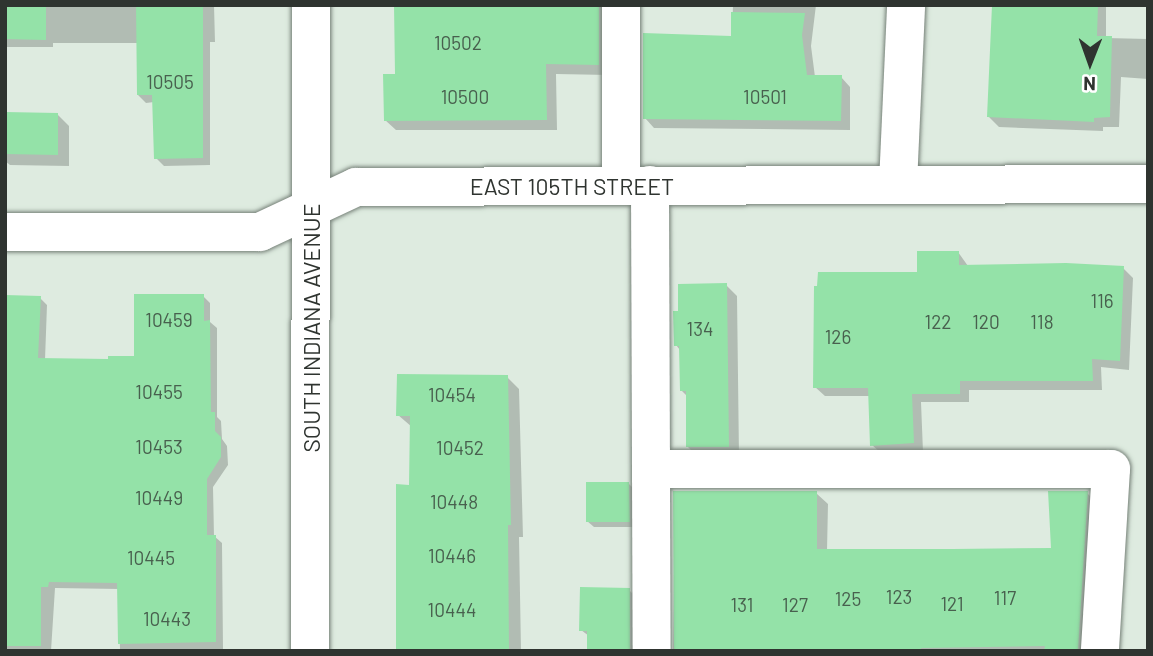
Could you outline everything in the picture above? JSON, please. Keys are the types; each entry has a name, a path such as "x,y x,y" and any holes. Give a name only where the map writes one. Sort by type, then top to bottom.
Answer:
{"street":[{"name":"SOUTH INDIANA AVENUE","path":"310,651 311,5"},
{"path":"621,5 636,185 651,469 652,651"},
{"path":"898,184 906,5"},
{"name":"EAST 105TH STREET","path":"5,232 260,232 356,187 1148,184"},
{"path":"651,469 1111,469 1100,651"}],"building":[{"path":"5,5 46,5 46,40 5,39"},
{"path":"136,5 203,5 203,158 154,159 152,95 137,95"},
{"path":"394,5 599,5 599,65 546,64 547,120 384,121 383,74 395,74"},
{"path":"992,5 1098,5 1097,36 1112,36 1110,117 1094,118 1094,122 987,117"},
{"path":"731,12 805,13 802,35 807,75 842,75 841,121 643,119 643,33 731,36"},
{"path":"5,112 58,113 58,155 5,154"},
{"path":"917,251 959,251 959,265 1066,263 1124,266 1120,361 1092,359 1093,381 960,381 960,394 912,394 914,443 870,446 868,388 813,388 814,286 817,286 818,272 917,272"},
{"path":"727,283 729,447 686,447 686,391 680,391 679,346 674,346 673,311 678,311 678,284"},
{"path":"134,294 204,294 204,321 210,320 211,412 215,412 215,431 221,437 221,457 207,479 207,535 216,535 216,642 118,644 117,583 49,582 48,587 41,587 41,646 5,646 5,295 41,296 38,358 108,359 108,356 134,356"},
{"path":"397,374 508,375 511,525 508,525 509,651 396,651 396,484 409,485 410,416 396,416"},
{"path":"586,482 629,482 630,522 586,522"},
{"path":"673,491 817,491 817,549 953,549 1051,548 1048,491 1088,491 1078,651 1044,651 1045,646 921,648 921,651 674,651"},
{"path":"580,587 630,588 630,651 587,651 587,631 579,631"}]}
